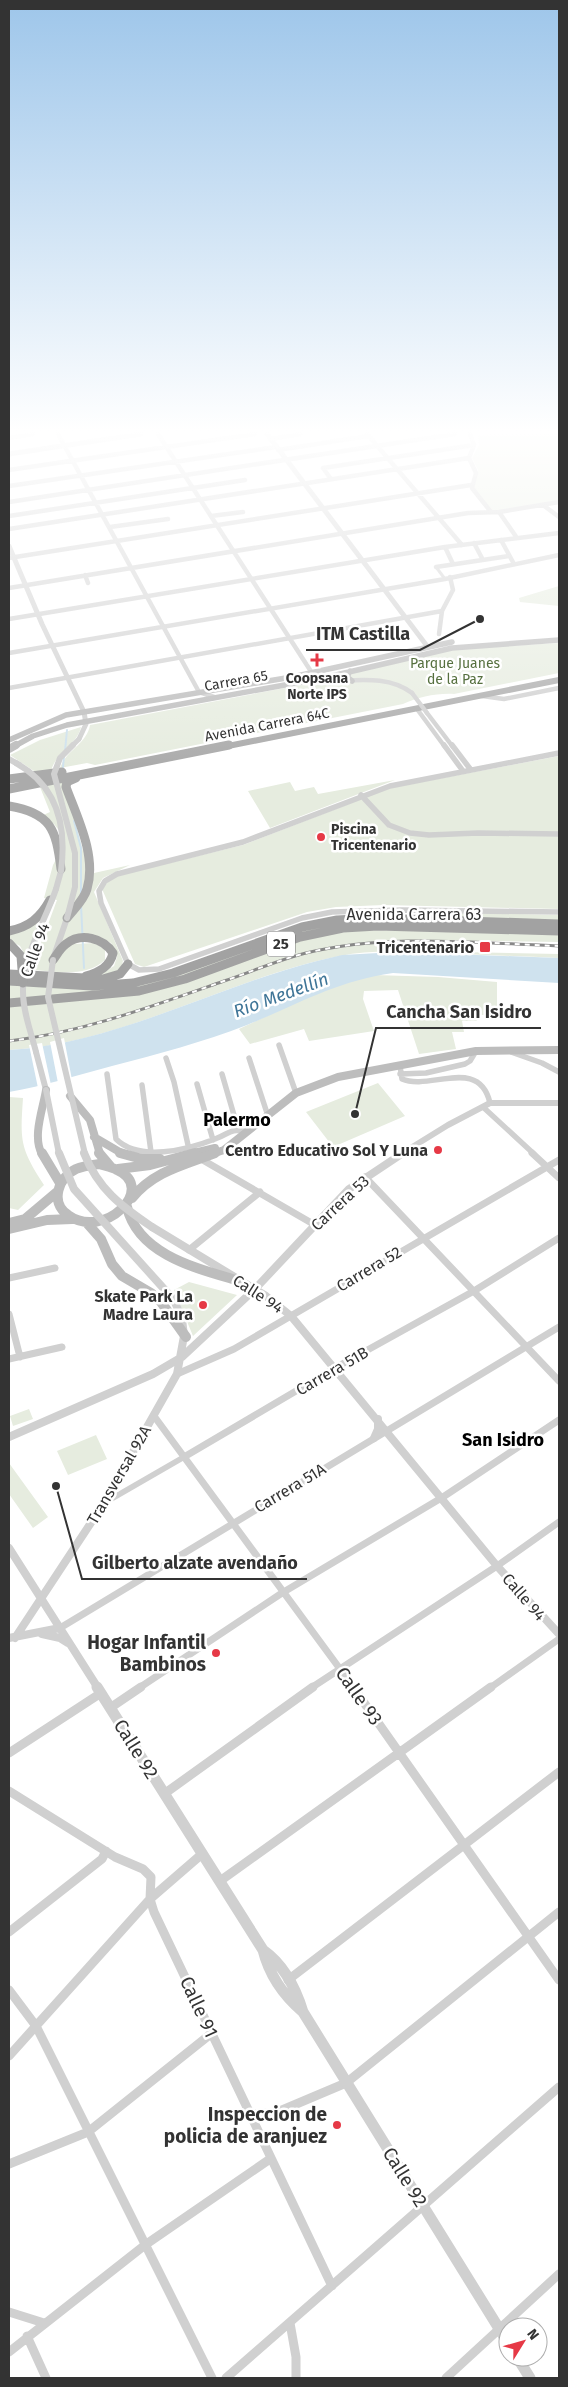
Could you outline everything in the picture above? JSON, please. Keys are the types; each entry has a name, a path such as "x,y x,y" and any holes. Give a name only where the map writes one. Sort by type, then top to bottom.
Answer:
{"highway":[{"path":"9,931 25,928 36,922 56,889"},
{"name":"Avenida Carrera 63","path":"9,981 102,986 150,979 230,948 302,927 348,919 559,924"},
{"name":"Avenida Carrera 63","path":"9,1003 139,991 185,979 300,937 343,928 378,926 559,931"},
{"path":"53,960 64,945 77,939 98,939 111,948 113,953 108,965 94,974 75,978"},
{"path":"9,943 21,956 23,983"},
{"path":"103,979 120,974 128,964"},
{"name":"Avenida Carrera 63","path":"9,974 103,979 150,979"}],"main road":[{"name":"Carrera 65","path":"9,740 52,719 84,712 312,673 427,646 465,640 559,634"},
{"name":"Carrera 65","path":"9,749 45,732 86,721 323,678 456,647 559,640"},
{"path":"350,671 347,677 352,681"},
{"path":"296,683 312,673"},
{"name":"Avenida Carrera 64C","path":"9,784 559,676"},
{"name":"Avenida Carrera 64C","path":"9,789 559,680"},
{"path":"9,779 76,770"},
{"path":"67,918 86,892 89,869 84,838 66,787 70,781 91,772"},
{"path":"9,806 33,810 48,820 57,846 61,871"},
{"path":"9,1223 30,1216 76,1169 93,1165 114,1168 150,1165 214,1148 243,1132 296,1093 338,1077 400,1070 476,1051 500,1049 559,1050"},
{"path":"46,1090 38,1135 41,1155 49,1164 58,1187 60,1208 75,1220"},
{"path":"70,1096 87,1116 102,1157 114,1168 126,1175 131,1182 127,1215 131,1226 153,1245 191,1266 236,1280"},
{"path":"9,1229 60,1218 86,1222 109,1220 129,1203 140,1188 156,1175 217,1154 232,1146 243,1132"},
{"path":"98,1142 123,1155 135,1158 178,1157"},
{"path":"86,1222 101,1239 112,1264 117,1270 156,1297 186,1337"}],"street":[{"path":"11,558 85,545"},
{"path":"120,545 200,693 220,697"},
{"path":"228,545 312,673 337,681"},
{"path":"9,588 273,545"},
{"path":"351,545 427,646"},
{"path":"9,619 249,578 458,545"},
{"path":"475,545 483,560"},
{"path":"504,545 514,564"},
{"path":"9,546 11,558 69,678 86,721"},
{"path":"444,547 453,564"},
{"path":"9,652 447,578 559,555"},
{"path":"436,567 509,556"},
{"path":"553,556 559,563"},
{"path":"436,567 453,583 452,590 442,610 441,630 438,634"},
{"path":"85,575 88,583"},
{"path":"9,688 442,610"},
{"path":"307,681 395,683 406,687 412,693 463,771"},
{"path":"482,696 504,699 559,688"},
{"path":"417,709 425,715 471,770"},
{"name":"Calle 94","path":"86,721 79,739 60,758 54,774 75,853 75,887 53,960 48,998 82,1147 92,1173 115,1200 152,1227 236,1280 266,1296 291,1316 443,1497 497,1566 559,1634"},
{"path":"559,752 395,784 361,795 243,842 129,870 105,881 98,890 128,964 139,970 152,970 230,948 302,918 342,911 559,912"},
{"name":"Calle 94","path":"9,759 34,774 50,793 63,836 61,871 23,983 26,1011 64,1172 74,1189 174,1300 183,1318 186,1337 182,1357"},
{"path":"361,795 384,822 401,832 416,834 479,833 527,836 559,834"},
{"path":"279,1045 296,1093"},
{"path":"500,1049 542,1063 559,1072"},
{"path":"166,1058 174,1082 188,1145"},
{"path":"249,1058 267,1113"},
{"path":"400,1070 402,1078 409,1082 456,1078 475,1080 486,1088 490,1094 486,1105 559,1178"},
{"path":"107,1074 116,1139 122,1146 128,1149 151,1152 213,1140 233,1129 243,1132"},
{"path":"222,1074 243,1132"},
{"path":"197,1084 213,1140"},
{"path":"142,1085 151,1152"},
{"name":"Carrera 53","path":"182,1357 254,1290 332,1205 365,1177 448,1125 486,1105 559,1103"},
{"path":"211,1166 217,1154"},
{"path":"201,1158 211,1166 260,1192 315,1225"},
{"name":"Carrera 52","path":"177,1374 234,1348 559,1160"},
{"path":"365,1177 559,1381"},
{"path":"189,1250 260,1192"},
{"name":"Carrera 51B","path":"104,1503 335,1368 474,1291 559,1238"},
{"path":"9,1278 55,1268"},
{"path":"9,1314 20,1357"},
{"name":"Carrera 51A","path":"12,1638 60,1628 528,1347 559,1326"},
{"path":"9,1359 62,1347"},
{"path":"9,1437 153,1374 182,1357"},
{"name":"Transversal 92A","path":"12,1638 43,1600 104,1503 177,1374 182,1357"},
{"name":"Calle 93","path":"154,1416 282,1593 340,1668 463,1846 559,1980"},
{"path":"374,1438 378,1429 378,1419"},
{"path":"110,1708 282,1593 443,1497 559,1420"},
{"path":"164,1794 340,1668 497,1566 559,1522"},
{"name":"Calle 92","path":"9,1548 264,1950 265,1960 293,2005 303,2012"},
{"path":"37,1633 60,1638 70,1644"},
{"path":"220,1881 559,1640"},
{"path":"9,1753 101,1693"},
{"path":"288,1980 559,1772"},
{"name":"Calle 91","path":"9,1791 115,1858 143,1869 152,1877 150,1898 154,1912 332,2286"},
{"path":"9,1932 102,1859 106,1851"},
{"path":"9,2056 150,1898 202,1854"},
{"path":"249,2114 275,2113 346,2082 529,1938 559,1912"},
{"name":"Calle 92","path":"264,1950 271,1954 300,1999 303,2012 498,2327"},
{"path":"9,1990 36,2026 212,2378"},
{"path":"9,2164 88,2132 212,2033"},
{"path":"226,2378 559,2088"},
{"path":"9,2352 145,2245 270,2159"},
{"path":"512,2317 559,2274"},
{"path":"9,2312 44,2323"},
{"path":"290,2323 296,2357 296,2378"},
{"path":"446,2378 498,2330"},
{"path":"27,2336 46,2378"},
{"path":"523,2367 530,2378"}],"green space":[{"path":"559,586 559,606 520,602 519,598"},
{"name":"Parque Juanes de la Paz","path":"559,643 559,673 454,694 428,696 403,704 95,765 87,763 60,768 67,756 85,737 90,725 311,683 350,683 349,674 455,649"},
{"path":"81,727 75,739 57,759 51,771 37,773 10,755 40,740"},
{"path":"559,756 559,909 384,905 336,907 307,912 144,967 135,964 102,889 112,877 243,845 390,788"},
{"path":"395,780 270,828 248,791 290,782 295,791 314,787 318,794"},
{"path":"64,782 83,851 92,850 94,873 130,865 103,878 94,892 123,961 120,971 98,976 114,966 117,957 111,943 100,937 74,944 95,943 105,950 105,960 97,966 70,972 31,970 57,900 44,898 53,865 60,852 61,833 54,824 39,817 50,812 40,787"},
{"path":"428,912 559,915 559,921 428,918"},
{"path":"40,922 27,955 25,955 20,946 9,940 9,934"},
{"path":"335,923 356,925 246,954 151,986 9,1000 9,984 120,987 291,933"},
{"path":"356,930 559,933 559,942 410,940 410,951 559,954 559,958 401,952 377,952 340,956 298,966 257,979 93,1036 51,1045 9,1050 9,1007 139,993 304,939"},
{"path":"374,975 438,977 497,982 497,1009 486,1010 485,1015 477,1015 477,1021 462,1021 464,1032 452,1032 456,1049 419,1054 398,990 364,991 363,999 374,1031 309,1041 304,1029 250,1044 239,1029 318,992 342,983"},
{"path":"378,1083 405,1116 333,1147 306,1112"},
{"path":"9,1097 23,1098 23,1144 30,1162 44,1185 18,1210 9,1208"},
{"name":"Skate Park La Madre Laura","path":"189,1282 237,1295 193,1336 174,1290"},
{"path":"29,1409 33,1419 13,1426 10,1416"},
{"path":"96,1435 107,1459 68,1475 57,1451"},
{"path":"9,1463 48,1517 33,1528 9,1494"}],"water":[{"name":"Río Medellín","path":"396,952 559,958 559,983 393,973 372,977 335,987 247,1025 197,1042 35,1087 9,1092 9,1050 48,1046 126,1026 279,972 317,961 342,955"}],"pier":[{"path":"64,1038 72,1080 58,1083 50,1042"},
{"path":"42,1043 51,1085 38,1088 29,1045"}],"waterway":[{"path":"65,751 67,730"},
{"path":"63,767 64,756"},
{"path":"74,821 81,848 81,894"},
{"path":"81,905 84,968"}],"railway":[{"path":"9,1041 91,1025 171,1000 285,959 337,947 400,941 559,946"}],"place":[{"name":"ITM Castilla","path":"480,619"},
{"name":"Coopsana Norte IPS","path":"317,660"},
{"name":"Piscina Tricentenario","path":"321,837"},
{"name":"Tricentenario","path":"485,947"},
{"name":"Cancha San Isidro","path":"355,1114"},
{"name":"Centro Educativo Sol Y Luna","path":"438,1150"},
{"name":"Skate Park La Madre Laura","path":"203,1305"},
{"name":"Gilberto alzate avendaño","path":"56,1486"},
{"name":"Hogar Infantil Bambinos","path":"216,1653"},
{"name":"Inspeccion de policia de aranjuez","path":"337,2125"}],"district":[{"name":"Palermo","path":"237,1120"},
{"name":"San Isidro","path":"503,1440"}]}
